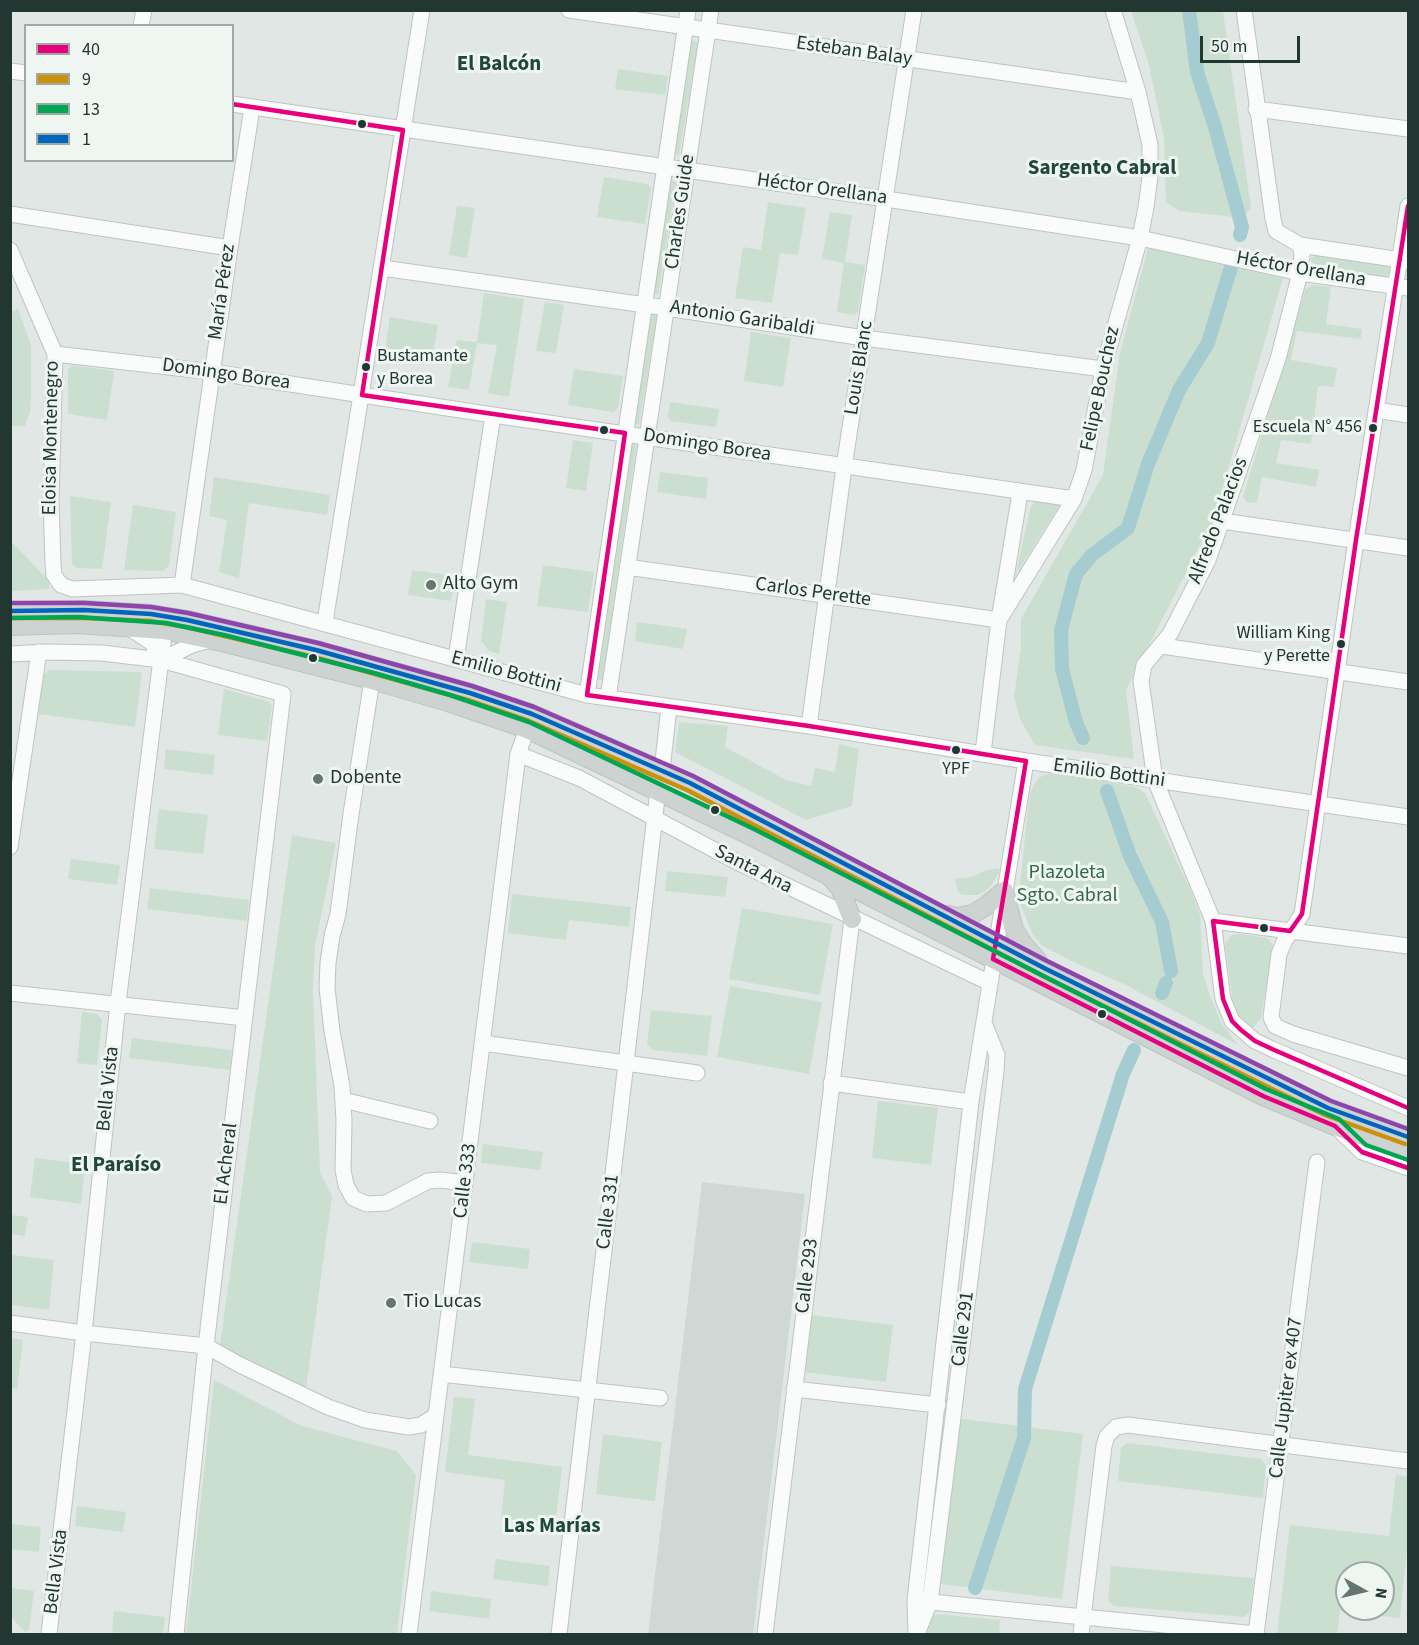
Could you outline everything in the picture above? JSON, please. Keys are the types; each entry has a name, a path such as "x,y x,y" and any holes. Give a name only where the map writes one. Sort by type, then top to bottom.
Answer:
{"main road":[{"path":"10,611 84,610 165,623 226,627 470,693 532,714 662,770 943,914 994,951 1044,968 1328,1108 1408,1137"},
{"path":"10,626 56,623 125,626 165,623 213,640 372,680 448,702 527,729 658,790 830,877 994,951 1263,1096 1335,1126 1408,1152"},
{"path":"830,877 840,888 852,919"},
{"path":"943,914 957,917 973,914 1004,891 1014,930 1044,968"}],"street":[{"path":"325,622 422,10"},
{"name":"Esteban Balay","path":"569,10 1138,92"},
{"name":"Charles Guide","path":"587,695 688,10"},
{"name":"Charles Guide","path":"608,698 711,10"},
{"name":"Louis Blanc","path":"809,726 844,467 914,10"},
{"name":"Felipe Bouchez","path":"983,753 999,620 1074,499 1084,470 1103,369 1140,238 1149,187 1150,145 1138,92 1113,10"},
{"path":"1244,10 1276,231 1300,245"},
{"name":"Héctor Orellana","path":"234,104 1140,238 1300,273 1402,287"},
{"name":"María Pérez","path":"182,585 252,108"},
{"path":"1257,109 1408,129"},
{"path":"1408,206 1402,287 1376,410 1302,914 1290,931 1279,954 1271,1017 1275,1026 1293,1034 1408,1068"},
{"path":"10,214 230,248"},
{"name":"Héctor Orellana","path":"1300,245 1404,260"},
{"name":"Alfredo Palacios","path":"1300,245 1302,255 1300,273 1278,359 1222,521 1197,583 1170,634 1144,665 1141,681 1155,780 1213,921 1223,999 1232,1021 1255,1041 1408,1108"},
{"name":"Eloisa Montenegro","path":"10,250 55,354 51,500 53,564 54,575 61,585 72,589"},
{"name":"Antonio Garibaldi","path":"382,268 643,304 864,338 1103,369"},
{"name":"Domingo Borea","path":"55,354 212,372 1020,493 1074,499"},
{"path":"1376,410 1408,415"},
{"path":"456,659 493,415"},
{"path":"999,620 1020,493"},
{"path":"1222,521 1408,548"},
{"name":"Carlos Perette","path":"627,567 999,620"},
{"name":"Emilio Bottini","path":"72,589 182,585 587,695 809,726 1317,806 1408,818"},
{"name":"Bella Vista","path":"50,1635 118,1003 165,623"},
{"path":"125,626 152,643 161,660"},
{"path":"10,654 102,653 161,660 192,645 213,640"},
{"path":"1162,646 1408,682"},
{"path":"10,847 39,652"},
{"name":"El Acheral","path":"161,660 283,694 206,1346 176,1635"},
{"path":"372,680 338,914 328,963 327,988 343,1100 346,1185 352,1198 367,1204 386,1203 428,1181 440,1180 465,1184"},
{"path":"662,770 669,707"},
{"name":"Calle 333","path":"409,1635 518,754 527,729"},
{"name":"Santa Ana","path":"518,754 579,778 852,919 990,983"},
{"name":"Calle 291","path":"923,1601 938,1405 971,1102 1026,761"},
{"name":"Calle 331","path":"559,1635 658,790"},
{"name":"Calle 293","path":"765,1635 852,919"},
{"path":"1213,921 1408,946"},
{"path":"10,993 245,1018"},
{"name":"Calle 291","path":"916,1635 923,1601 996,1072 997,1055 984,1023"},
{"path":"483,1043 697,1073"},
{"path":"831,1083 971,1102"},
{"path":"343,1100 430,1121"},
{"path":"1335,1126 1362,1152 1408,1168"},
{"name":"Calle Jupiter ex 407","path":"1256,1634 1317,1162"},
{"path":"10,1323 206,1346 328,1407 365,1420 409,1427 422,1425 435,1416"},
{"path":"441,1374 660,1398"},
{"path":"794,1389 938,1405"},
{"path":"1081,1635 1104,1446 1107,1436 1116,1427 1128,1425 1408,1461"},
{"path":"409,1427 432,1445"},
{"path":"923,1601 1256,1634"}],"shaded area":[{"path":"702,1182 805,1194 753,1634 648,1634"}],"green space":[{"path":"1131,11 1223,11 1251,208 1243,218 1179,211 1166,202 1164,138 1149,65"},
{"path":"692,40 698,42 679,156 674,153"},
{"path":"618,69 668,76 665,95 615,89"},
{"path":"604,177 647,184 651,188 645,224 597,217"},
{"path":"670,180 676,182 658,295 653,293"},
{"path":"768,202 806,208 798,255 780,253 772,303 735,298 743,247 761,250"},
{"path":"457,206 475,208 467,258 449,255"},
{"path":"830,212 852,215 845,262 865,265 858,312 854,315 837,312 844,263 822,259"},
{"path":"1148,248 1283,278 1214,518 1126,690 1134,759 1035,745 1020,719 1014,697 1021,648 1021,619 1103,475 1120,353"},
{"path":"1316,255 1386,265 1391,272 1384,277 1314,265 1310,259"},
{"path":"1312,285 1331,287 1326,324 1362,329 1361,339 1297,331 1291,360 1337,368 1334,387 1318,386 1311,444 1281,440 1276,463 1319,470 1316,487 1262,477 1257,503 1247,502 1243,497 1305,290"},
{"path":"484,293 524,299 509,397 488,393 497,345 477,343 469,390 448,387 457,340 477,342"},
{"path":"545,302 564,305 556,353 536,351"},
{"path":"18,309 31,345 31,398 30,412 25,426 11,426 11,312"},
{"path":"650,311 658,311 639,425 634,423"},
{"path":"390,317 438,325 431,364 384,357"},
{"path":"751,332 791,338 783,387 744,381"},
{"path":"72,365 114,371 107,420 68,414 68,369"},
{"path":"574,369 623,376 618,408 613,412 568,405"},
{"path":"670,402 719,409 716,427 671,421 668,416"},
{"path":"573,440 593,443 586,491 566,488"},
{"path":"637,441 603,677 602,680 598,680 631,442"},
{"path":"660,472 708,478 706,499 657,492"},
{"path":"214,477 330,495 327,515 249,503 239,578 219,572 227,520 209,516"},
{"path":"70,496 111,502 102,569 77,568 72,564"},
{"path":"1034,502 1061,503 1016,574 1030,509"},
{"path":"133,505 176,512 169,566 163,571 124,570"},
{"path":"10,540 49,581 49,589 11,591"},
{"path":"543,565 594,572 588,612 537,606"},
{"name":"Alto Gym","path":"412,570 455,576 451,601 408,595"},
{"path":"486,599 507,602 499,654 489,651 481,641"},
{"path":"637,622 687,629 683,649 635,641"},
{"path":"49,670 142,672 135,727 38,714 44,675"},
{"path":"224,689 267,701 272,705 267,741 218,735"},
{"path":"679,722 728,726 725,747 786,780 811,786 815,768 835,772 839,744 859,749 852,806 806,820 675,752"},
{"path":"166,749 215,755 213,775 164,769"},
{"name":"Plazoleta Sgto. Cabral","path":"1052,772 1135,787 1145,793 1200,915 1203,974 1222,1024 1238,1045 1124,984 1041,945 1032,933 1021,905 1019,893 1030,792 1038,778"},
{"path":"159,809 208,815 203,854 154,849"},
{"path":"292,835 336,843 315,946 313,992 320,1172 332,1196 305,1396 219,1351"},
{"path":"71,859 120,865 117,885 68,879"},
{"path":"999,868 992,885 977,895 960,894 957,889 955,879 972,877 984,871"},
{"path":"667,871 728,877 725,897 665,891"},
{"path":"150,888 249,900 247,921 147,909"},
{"path":"512,894 631,907 629,927 569,920 566,940 508,933"},
{"path":"742,908 833,924 820,995 729,979"},
{"path":"1232,935 1267,938 1273,945 1261,1018 1254,1027 1249,1028 1240,1017 1233,1001 1225,944"},
{"path":"730,986 822,1002 809,1074 717,1057"},
{"path":"651,1010 712,1016 707,1056 653,1050 647,1044"},
{"path":"82,1012 97,1014 102,1020 97,1065 77,1063"},
{"path":"132,1038 232,1050 230,1070 129,1058"},
{"path":"878,1101 938,1108 931,1165 872,1158"},
{"path":"483,1144 543,1152 540,1170 481,1163"},
{"path":"35,1158 85,1164 81,1204 30,1197"},
{"path":"11,1215 28,1217 25,1236 11,1234"},
{"path":"472,1242 530,1249 528,1269 469,1262"},
{"path":"12,1255 54,1260 49,1310 11,1305"},
{"path":"812,1315 893,1325 886,1382 804,1372"},
{"path":"11,1338 23,1340 17,1389 11,1388"},
{"path":"214,1380 302,1426 397,1451 416,1475 397,1634 186,1634"},
{"path":"454,1397 475,1399 468,1455 562,1467 555,1526 501,1519 505,1480 445,1472"},
{"path":"955,1418 1083,1434 1062,1599 934,1583"},
{"path":"603,1434 662,1442 655,1501 596,1494"},
{"path":"1127,1443 1261,1459 1266,1465 1263,1498 1118,1481 1121,1448"},
{"path":"1396,1475 1408,1477 1408,1540 1400,1618 1395,1617 1395,1561 1335,1561 1335,1621 1339,1621 1337,1634 1277,1634 1290,1525 1389,1536"},
{"path":"77,1506 126,1512 123,1532 75,1526"},
{"path":"11,1524 41,1527 39,1552 11,1549"},
{"path":"496,1559 550,1566 548,1586 493,1579"},
{"path":"1111,1566 1254,1578 1250,1612 1244,1617 1114,1606 1108,1600"},
{"path":"11,1588 34,1591 29,1630 25,1632 11,1617"},
{"path":"431,1591 491,1599 489,1619 429,1611"},
{"path":"114,1611 165,1617 163,1634 112,1632"},
{"path":"936,1614 1000,1620 999,1634 928,1634 930,1619"}],"waterway":[{"path":"1189,10 1197,72 1215,127 1242,227 1240,235"},
{"path":"1083,738 1076,722 1062,669 1061,630 1076,574 1092,555 1128,528 1148,464 1179,390 1208,343 1231,267"},
{"path":"1107,791 1130,856 1162,922 1171,971"},
{"path":"1162,993 1166,983"},
{"path":"975,1588 1024,1438 1025,1389 1123,1074 1134,1050"}],"transit line":[{"name":"40","path":"234,104 403,130 362,395 625,433 587,695 809,726 1026,761 993,959 1263,1096 1335,1126 1362,1152 1408,1168"},
{"name":"40","path":"1408,206 1356,540 1302,914 1290,931 1213,921 1223,999 1232,1021 1241,1030 1255,1041 1272,1049 1408,1108"},
{"path":"10,603 84,603 151,607 188,613 318,643 472,686 534,707 693,776 1047,961 1331,1101 1408,1129"},
{"name":"1","path":"10,611 84,610 151,614 187,620 316,650 470,693 532,714 690,783 1044,968 1328,1108 1408,1137"},
{"name":"13","path":"10,618 78,617 166,623 224,635 374,673 450,695 529,722 754,829 1266,1089 1339,1119 1366,1145 1408,1160"},
{"name":"9","path":"10,618 150,621 186,627 314,657 468,700 529,721 687,790 1041,975 1325,1115 1405,1144"}],"place":[{"name":"Bustamante y Borea","path":"366,367"},
{"name":"Escuela N° 456","path":"1373,428"},
{"name":"Alto Gym","path":"431,585"},
{"name":"William King y Perette","path":"1341,644"},
{"name":"YPF","path":"956,750"},
{"name":"Dobente","path":"318,779"},
{"name":"Tio Lucas","path":"391,1303"}],"district":[{"name":"El Balcón","path":"499,65"},
{"name":"Sargento Cabral","path":"1102,169"},
{"name":"El Paraíso","path":"116,1166"},
{"name":"Las Marías","path":"552,1527"}]}
